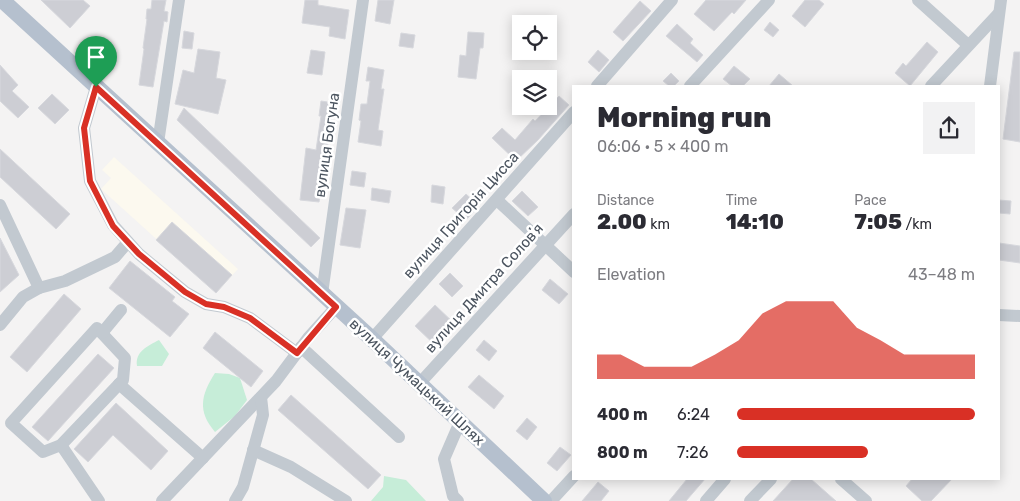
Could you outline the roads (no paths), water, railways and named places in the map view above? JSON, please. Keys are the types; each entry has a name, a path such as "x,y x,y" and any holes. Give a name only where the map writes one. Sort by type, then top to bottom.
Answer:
{"main road":[{"name":"вулиця Чумацький Шлях","path":"2,0 544,501"}],"street":[{"path":"158,143 179,0"},
{"name":"вулиця Богуна","path":"322,294 363,0"},
{"path":"598,85 672,0"},
{"path":"691,85 769,0"},
{"path":"918,0 968,45"},
{"path":"931,85 968,45 1000,6"},
{"path":"990,85 1000,6"},
{"path":"96,87 84,128 90,181 113,226 139,254 185,292 206,304 224,307 250,318 299,350 399,438"},
{"name":"вулиця Григорія Цисса","path":"372,340 572,114"},
{"path":"497,200 572,270"},
{"path":"0,205 39,288"},
{"name":"вулиця Дмитра Соловʼя","path":"419,384 572,216"},
{"path":"0,325 23,298 39,288 65,281 114,257 128,242"},
{"path":"162,501 276,381 299,350 336,307"},
{"path":"102,333 121,310"},
{"path":"1000,316 1020,316"},
{"path":"97,328 102,333 124,358 123,380 61,445 43,452 10,423 97,328"},
{"path":"119,384 203,458"},
{"path":"235,501 242,487 263,415 261,397"},
{"path":"458,501 453,496 444,459 460,422"},
{"path":"61,445 99,501"},
{"path":"253,450 291,467 346,501"},
{"path":"551,501 572,478"},
{"path":"706,501 724,480"},
{"path":"750,501 770,480"},
{"path":"842,480 866,501"}]}
